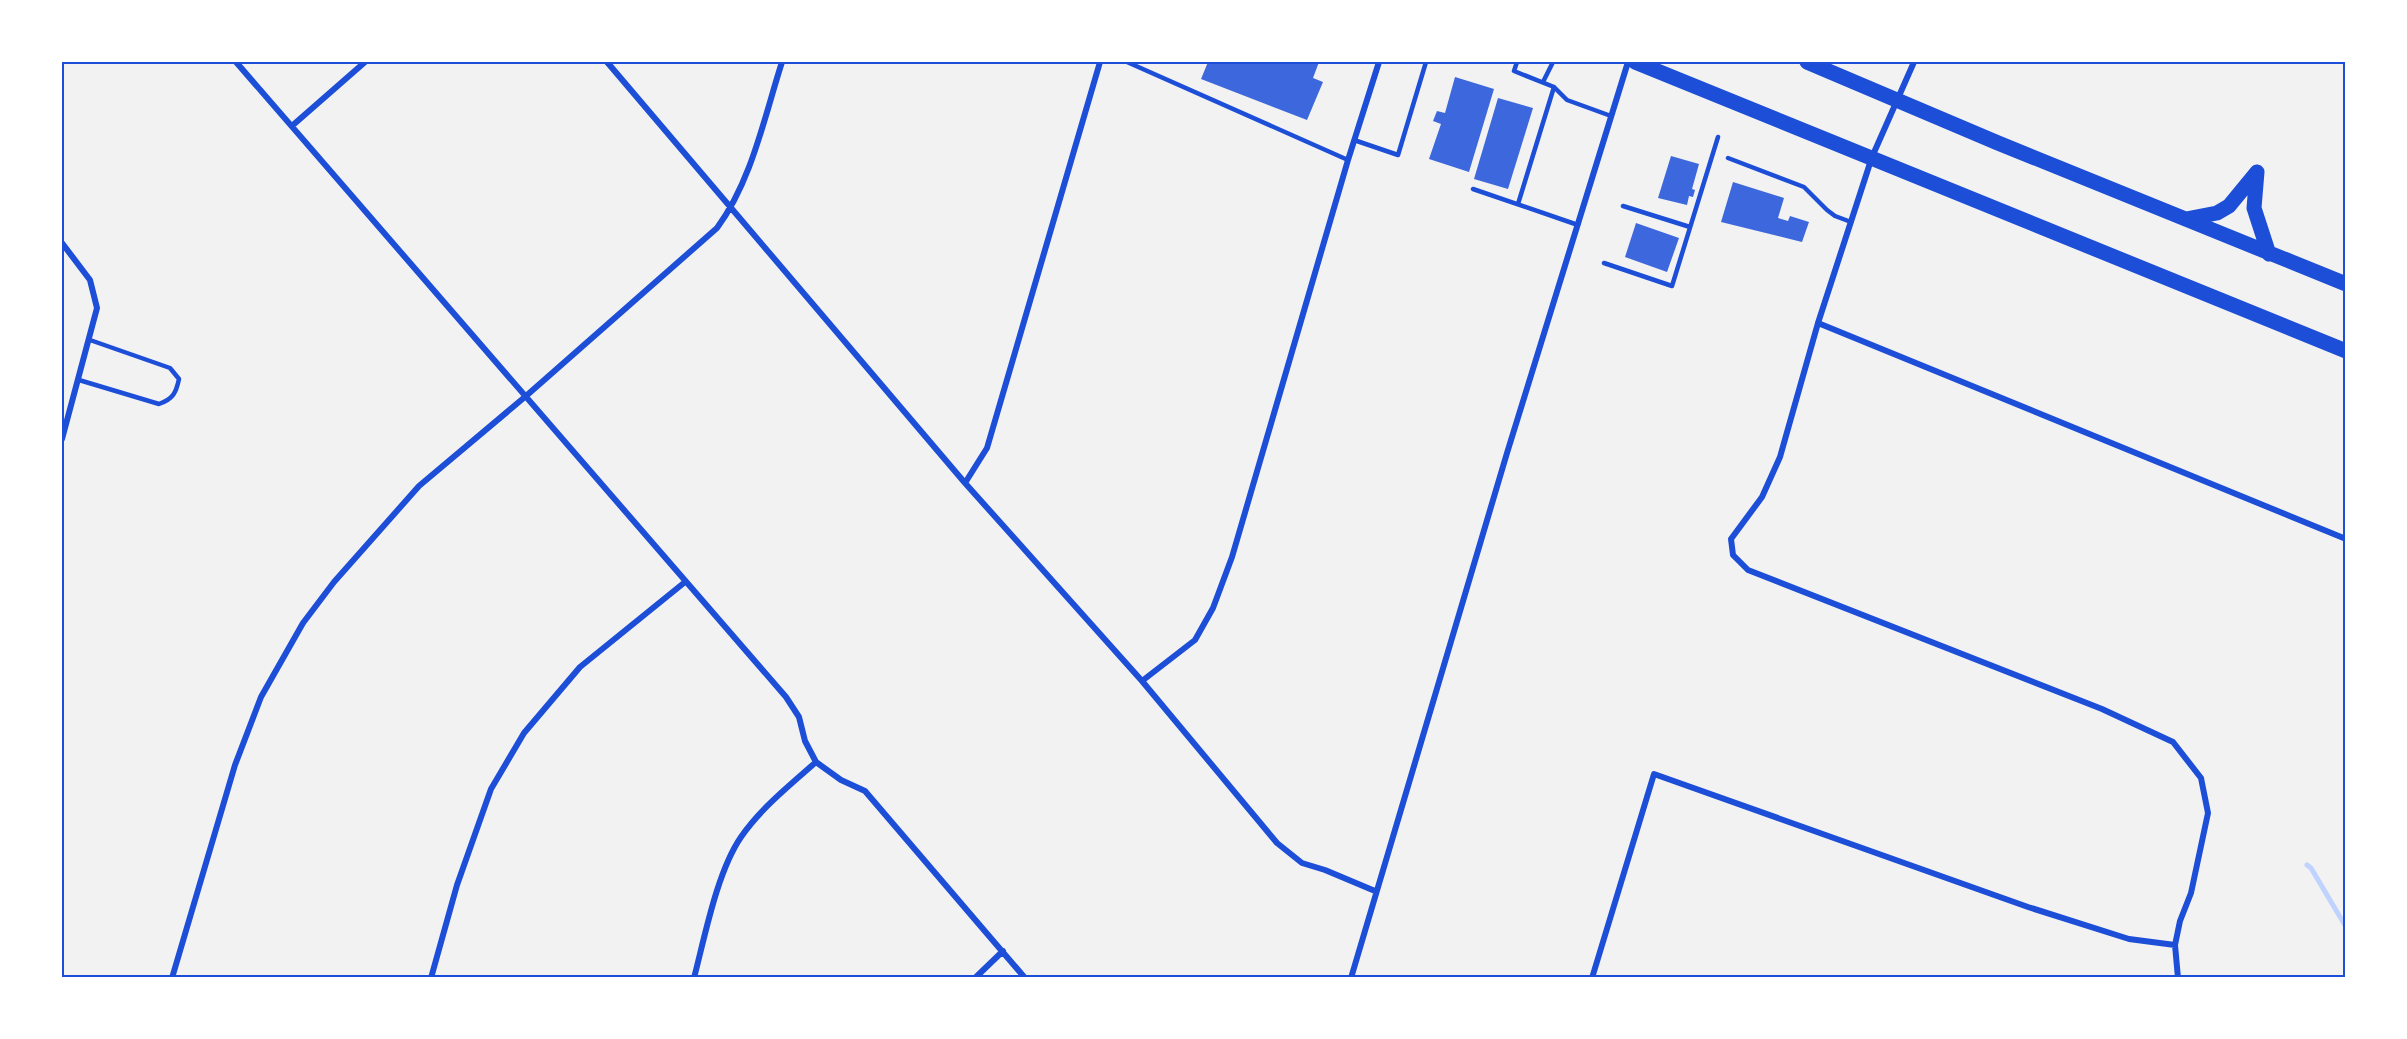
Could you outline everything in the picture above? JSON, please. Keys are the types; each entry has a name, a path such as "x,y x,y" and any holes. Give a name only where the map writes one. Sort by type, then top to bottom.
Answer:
{"main road":[{"path":"1635,62 2346,351"},
{"path":"1807,62 2346,284"},
{"path":"2184,219 2217,213 2229,206 2257,172 2254,208 2269,254"},
{"path":"2324,342 2346,345"}],"street":[{"path":"237,62 786,697 799,717 805,741 816,762 841,780 865,791 1025,978"},
{"path":"293,125 365,62"},
{"path":"607,62 965,483 1142,681 1277,843 1302,863 1375,891"},
{"path":"172,978 239,756 261,697 303,623 334,582 419,486 526,396 717,228 731,208 745,176 782,62"},
{"path":"965,483 987,448 1101,62"},
{"path":"1142,681 1195,640 1213,608 1232,557 1348,160 1379,62"},
{"path":"1351,978 1375,891 1628,62"},
{"path":"1914,62 1872,157 1818,323 1780,457 1762,497 1731,539 1733,555 1748,570 2102,709 2173,742 2201,778 2208,813 2191,893 2180,921 2175,945 2178,978"},
{"path":"62,243 90,280 97,308 62,439"},
{"path":"1818,323 2346,539"},
{"path":"431,978 457,885 491,789 524,733 580,667 685,582"},
{"path":"694,978 722,876 740,838 769,804 816,762"},
{"path":"1592,978 1654,774 2028,907 2129,939 2175,945"},
{"path":"975,978 1003,951"}],"lane":[{"path":"1127,62 1348,160"},
{"path":"1354,140 1398,155 1426,62"},
{"path":"1517,62 1514,71 1554,87 1567,100 1611,116"},
{"path":"1544,82 1553,62"},
{"path":"1518,204 1554,87"},
{"path":"1604,262 1672,286 1718,137"},
{"path":"1728,158 1804,187 1835,216 1851,222"},
{"path":"1473,189 1578,225"},
{"path":"1623,206 1690,227"},
{"path":"79,380 159,404 171,399 176,391 179,379 170,368 90,340"}],"building":[{"path":"1208,62 1272,62 1278,64 1279,62 1319,62 1313,78 1323,82 1307,120 1201,79"},
{"path":"1455,77 1494,89 1469,172 1429,159 1441,124 1433,121 1437,111 1445,113"},
{"path":"1498,98 1533,108 1508,189 1474,179"},
{"path":"1671,156 1699,164 1692,189 1695,190 1693,197 1689,196 1687,205 1658,198"},
{"path":"1733,182 1784,198 1778,218 1788,221 1790,216 1809,222 1802,242 1721,222"},
{"path":"1636,223 1679,238 1667,272 1625,257"}],"waterway":[{"path":"2307,865 2346,927"}]}
